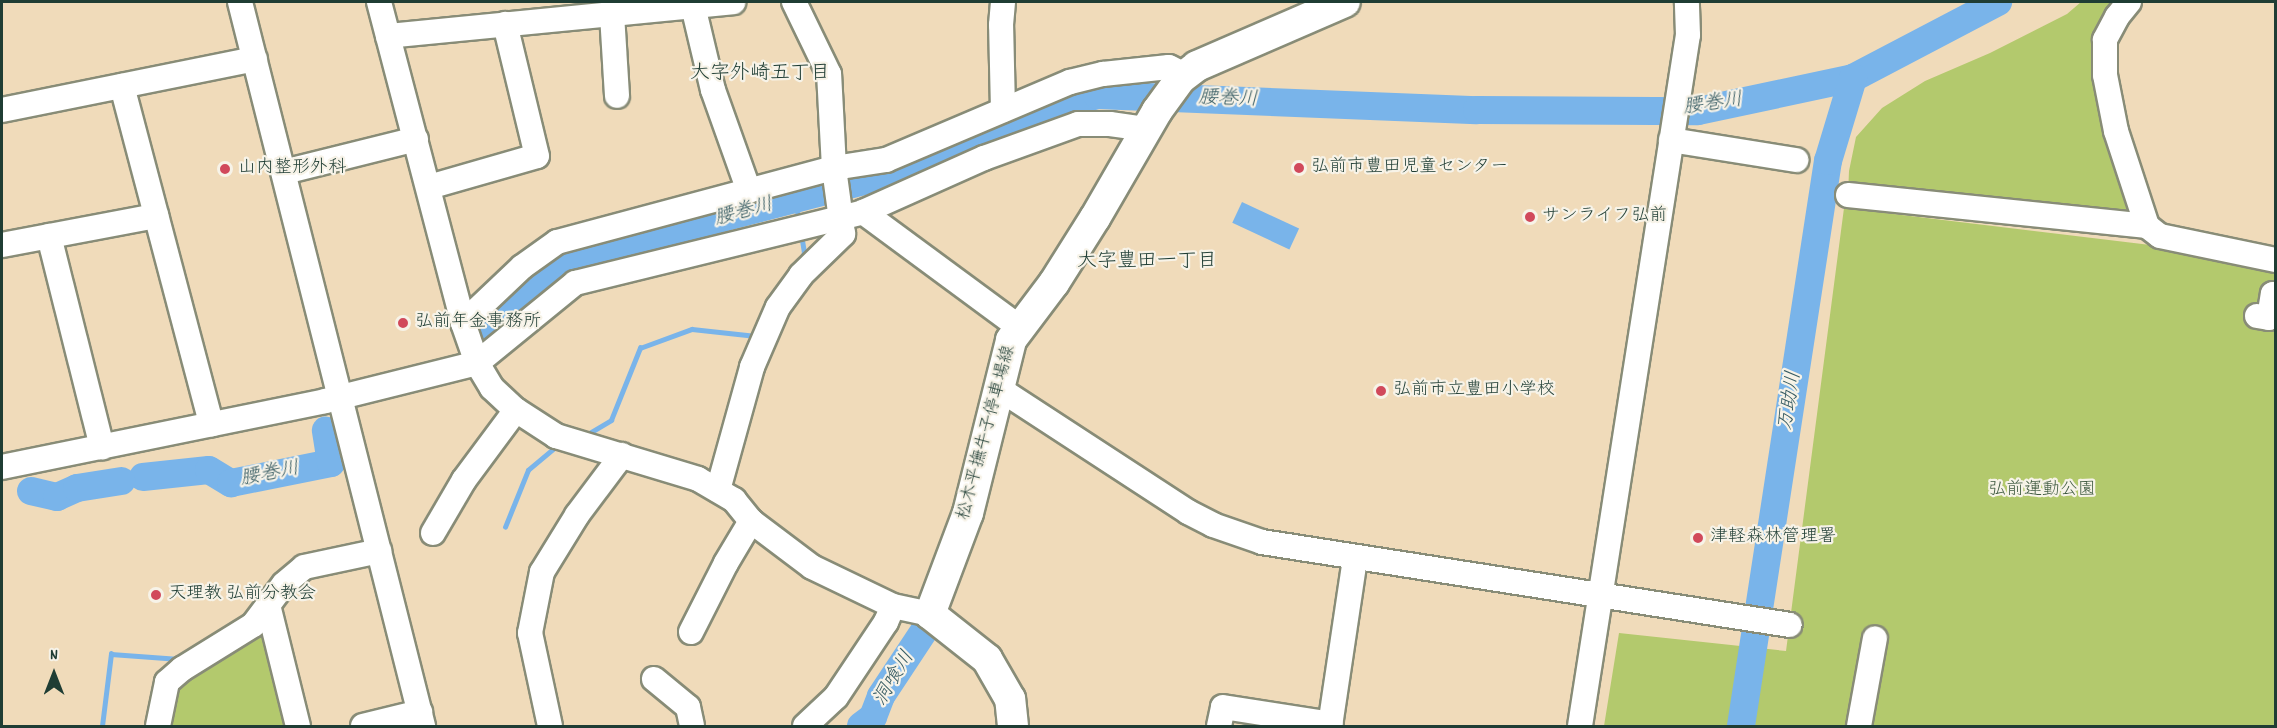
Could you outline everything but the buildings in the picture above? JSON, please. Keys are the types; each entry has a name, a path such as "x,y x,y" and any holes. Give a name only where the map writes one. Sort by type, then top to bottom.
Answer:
{"main road":[{"name":"松木平撫牛子停車場線","path":"930,614 968,513 1011,340 1018,327 1054,283 1152,120 1183,77 1197,66 1345,2"},
{"path":"930,614 987,659 1010,699 1012,726"}],"street":[{"path":"240,2 342,397 421,719 363,726"},
{"path":"379,2 463,323 477,363 492,388 516,410 556,436 698,479 734,500 751,521 812,567 893,606 930,614"},
{"path":"387,36 733,2"},
{"path":"718,490 752,367 778,307 801,275 843,234 848,212 835,173 829,74 794,2"},
{"path":"1003,2 1001,25 1003,110"},
{"path":"1580,726 1688,35 1687,2"},
{"path":"2129,2 2117,17 2105,40 2105,75 2116,131 2147,226"},
{"path":"693,6 713,90 749,191"},
{"path":"612,14 617,96"},
{"path":"429,187 537,156 505,24"},
{"path":"2,110 255,60"},
{"path":"463,323 522,267 557,242 749,191 886,160 1070,82 1103,74 1169,67 1183,77"},
{"path":"122,86 211,424"},
{"path":"2,467 342,397 477,363 575,283 848,212 984,158 1078,124 1152,120"},
{"path":"1672,135 1796,160"},
{"path":"284,172 416,139"},
{"path":"1848,195 2147,226 2160,236 2276,260"},
{"path":"848,212 1018,327"},
{"path":"2,245 156,216"},
{"path":"49,236 102,447"},
{"path":"2257,316 2269,318 2273,294 2276,294"},
{"path":"998,388 1188,512 1213,525 1262,542 1781,623"},
{"path":"433,533 464,480 516,410"},
{"path":"550,726 530,633 542,572 578,514 622,455"},
{"path":"691,632 726,563 751,521"},
{"path":"158,726 167,682 182,669 253,625 284,584 304,567 380,551"},
{"path":"1219,726 1223,707 1331,725 1355,558"},
{"path":"268,605 298,726"},
{"path":"805,726 836,697 886,622 893,606"},
{"path":"1859,726 1875,638"},
{"path":"654,679 688,707 692,726"}],"green space":[{"path":"2081,2 2127,2 2105,40 2147,226 1848,195 1849,171 1856,137 1882,108 1925,81 1990,53 2067,14"},
{"name":"弘前運動公園","path":"1844,208 2275,260 2275,726 1604,726 1619,633 1786,651"},
{"path":"256,630 269,635 291,726 165,726 173,685"}],"water":[{"path":"1242,202 1299,229 1289,249 1232,223"}],"waterway":[{"name":"腰巻川","path":"486,326 561,260 900,172 960,149 1021,119 1097,95 1477,110 1698,111 1853,78 1998,2"},
{"name":"万助川","path":"1741,726 1828,161 1853,78"},
{"path":"796,200 799,221"},
{"path":"798,264 804,253 801,235"},
{"path":"588,434 611,420 640,348 692,329 756,336"},
{"name":"腰巻川","path":"143,477 209,470 231,483 331,463 326,430"},
{"path":"505,527 528,470 555,447"},
{"name":"腰巻川","path":"31,491 57,497 77,488 121,481"},
{"name":"洞喰川","path":"861,726 873,717 881,696 926,628"},
{"path":"102,726 111,654 179,659"}],"place":[{"name":"弘前市豊田児童センター","path":"1299,168"},
{"name":"山内整形外科","path":"225,169"},
{"name":"サンライフ弘前","path":"1530,217"},
{"name":"弘前年金事務所","path":"403,323"},
{"name":"弘前市立豊田小学校","path":"1381,391"},
{"name":"津軽森林管理署","path":"1698,538"},
{"name":"天理教 弘前分教会","path":"156,595"}],"district":[{"name":"大字外崎五丁目","path":"760,74"},
{"name":"大字豊田一丁目","path":"1147,262"}]}
